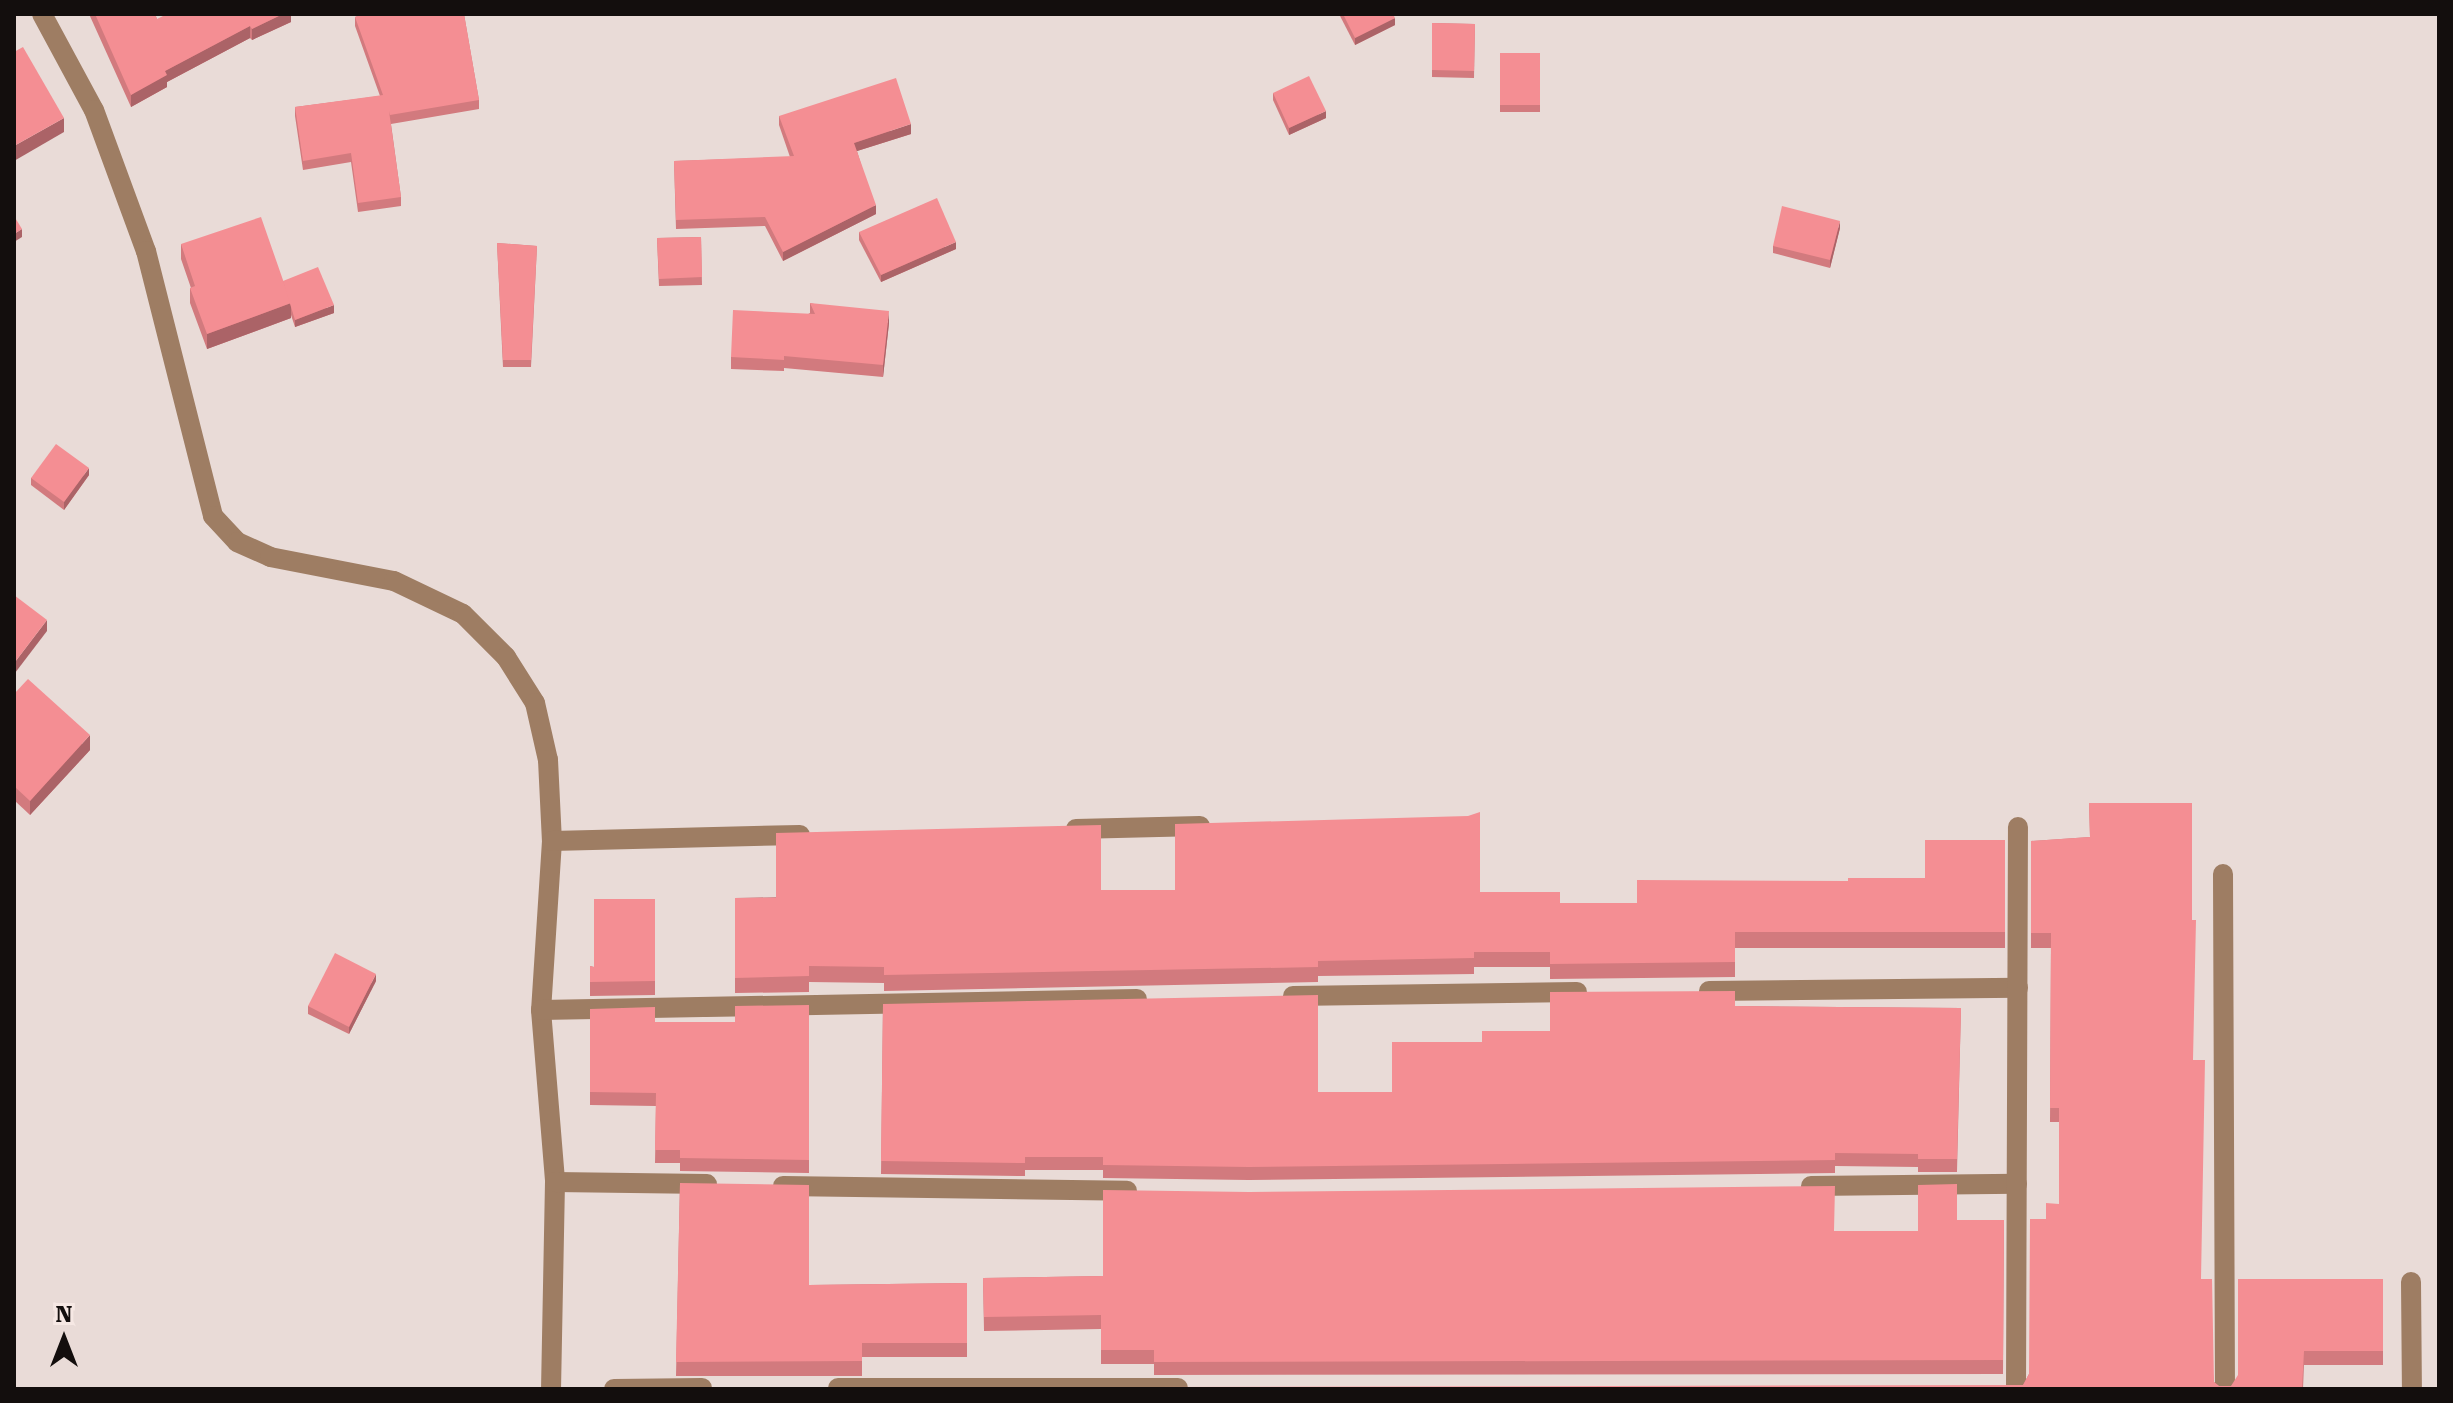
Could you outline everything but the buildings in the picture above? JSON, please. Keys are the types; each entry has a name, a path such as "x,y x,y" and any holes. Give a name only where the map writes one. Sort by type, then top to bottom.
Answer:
{"street":[{"path":"42,14 94,110 146,251 213,516 237,542 270,557 394,581 463,614 506,657 535,703 548,760 552,841 541,1010 555,1182 551,1389"},
{"path":"1058,829 1216,825"},
{"path":"2011,1388 2017,1184 2018,827"},
{"path":"552,841 821,835"},
{"path":"2223,874 2225,1389"},
{"path":"1691,991 2018,988"},
{"path":"1268,996 1597,992"},
{"path":"541,1010 1157,998"},
{"path":"555,1182 724,1185"},
{"path":"1793,1186 2017,1184"},
{"path":"756,1185 1154,1191"},
{"path":"2411,1282 2412,1389"},
{"path":"614,1389 723,1388"},
{"path":"817,1388 1193,1388"}]}
